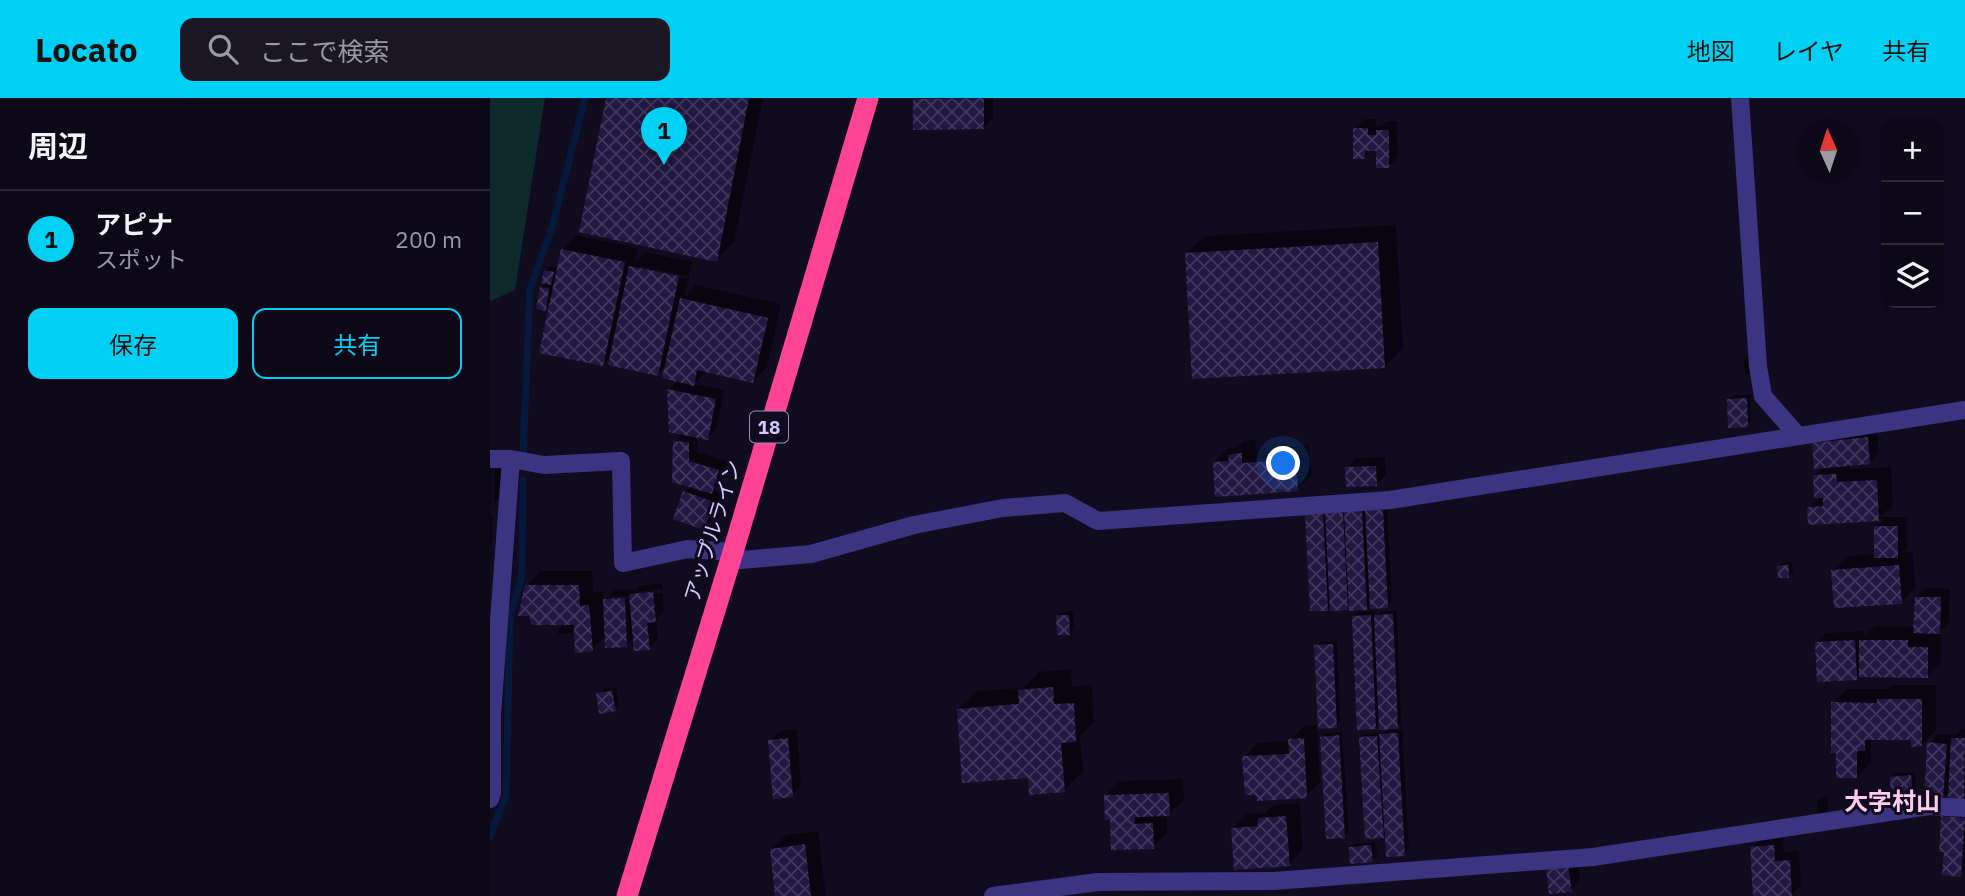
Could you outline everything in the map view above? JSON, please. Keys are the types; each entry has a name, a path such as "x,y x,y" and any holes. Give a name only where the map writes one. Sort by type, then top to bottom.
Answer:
{"highway":[{"name":"アップルライン","path":"627,896 732,557 868,98"}],"street":[{"path":"1740,98 1758,366 1763,396 1798,436"},
{"path":"490,459 510,459 544,465 621,461 623,564 688,549 732,557 811,554 914,525 1003,508 1065,503 1098,521 1390,500 1965,410"},
{"path":"491,795 492,715 510,459"},
{"path":"993,896 1098,882 1274,881 1593,857 1929,807 1965,807"}],"green space":[{"path":"490,98 545,98 515,290 490,301"}],"building":[{"path":"606,98 749,98 717,262 579,232"},
{"path":"984,98 984,129 913,130 913,99"},
{"path":"1353,128 1368,128 1368,135 1376,135 1376,130 1389,130 1389,168 1376,168 1376,151 1365,151 1365,159 1353,159"},
{"path":"1378,242 1385,368 1192,379 1185,253"},
{"path":"561,249 625,262 603,366 539,353"},
{"path":"629,266 679,276 658,376 608,365"},
{"path":"544,270 554,272 551,285 541,283"},
{"path":"540,287 549,288 546,311 536,309"},
{"path":"680,298 768,318 753,383 697,370 694,386 662,378"},
{"path":"667,389 716,399 708,440 669,432"},
{"path":"1747,398 1748,427 1728,428 1727,399"},
{"path":"1868,437 1870,464 1814,469 1812,443"},
{"path":"673,441 689,442 689,461 719,470 712,494 672,482"},
{"path":"1242,453 1242,463 1296,459 1298,491 1215,497 1213,462 1229,461 1228,455"},
{"path":"1376,466 1377,486 1346,487 1345,467"},
{"path":"1836,474 1837,482 1877,480 1879,521 1808,525 1807,507 1823,506 1823,498 1814,498 1813,475"},
{"path":"683,491 714,502 704,530 673,519"},
{"path":"1365,510 1383,510 1388,608 1370,609"},
{"path":"1362,511 1367,610 1349,611 1344,512"},
{"path":"1323,512 1328,611 1310,611 1305,513"},
{"path":"1343,512 1348,610 1330,611 1325,513"},
{"path":"1874,526 1898,526 1898,558 1874,558"},
{"path":"1789,565 1789,578 1778,578 1777,566"},
{"path":"1899,565 1902,604 1834,608 1831,570"},
{"path":"525,585 579,585 580,606 589,605 593,651 575,653 574,625 531,625 530,616 518,616"},
{"path":"653,592 656,622 647,623 650,650 634,651 629,594"},
{"path":"1915,597 1941,597 1940,634 1913,633"},
{"path":"625,598 627,647 605,648 603,599"},
{"path":"1393,614 1398,729 1379,730 1374,615"},
{"path":"1056,615 1069,615 1070,635 1057,635"},
{"path":"1371,615 1376,729 1357,730 1352,616"},
{"path":"1855,640 1857,680 1817,682 1815,642"},
{"path":"1859,640 1908,640 1908,647 1928,647 1928,678 1859,677"},
{"path":"1333,644 1337,728 1318,729 1314,645"},
{"path":"1053,687 1054,704 1074,703 1076,742 1061,743 1065,792 1029,795 1028,778 962,783 957,709 1019,704 1018,690"},
{"path":"612,691 616,711 599,714 596,693"},
{"path":"1877,699 1922,699 1922,746 1911,747 1911,740 1865,740 1865,751 1857,751 1857,778 1836,778 1836,753 1831,753 1831,702 1877,703"},
{"path":"1398,733 1405,856 1386,857 1379,734"},
{"path":"1339,735 1345,838 1326,839 1320,737"},
{"path":"1377,736 1384,838 1365,839 1359,737"},
{"path":"788,738 793,797 773,799 768,740"},
{"path":"1304,738 1307,798 1257,801 1256,795 1245,795 1242,756 1289,754 1288,739"},
{"path":"1951,738 1965,738 1964,800 1948,799"},
{"path":"1927,742 1947,744 1943,799 1924,798"},
{"path":"1911,775 1913,797 1891,799 1890,777"},
{"path":"1169,793 1170,816 1135,817 1135,824 1153,823 1154,849 1111,850 1110,820 1105,820 1104,795"},
{"path":"1286,816 1290,866 1234,870 1231,828 1258,826 1258,818"},
{"path":"1941,816 1965,818 1961,877 1942,875 1944,852 1939,852"},
{"path":"805,844 811,896 775,896 770,849"},
{"path":"1371,845 1373,862 1350,864 1349,847"},
{"path":"1774,845 1775,861 1790,860 1792,896 1753,896 1750,847"},
{"path":"1568,866 1572,892 1549,894 1546,868"}],"waterway":[{"path":"523,454 530,289 552,228 585,98"},
{"path":"490,837 506,795 510,618 522,574 523,480"}],"place":[{"name":"アピナ","path":"664,165"}],"district":[{"name":"大字村山","path":"1892,802"}]}
